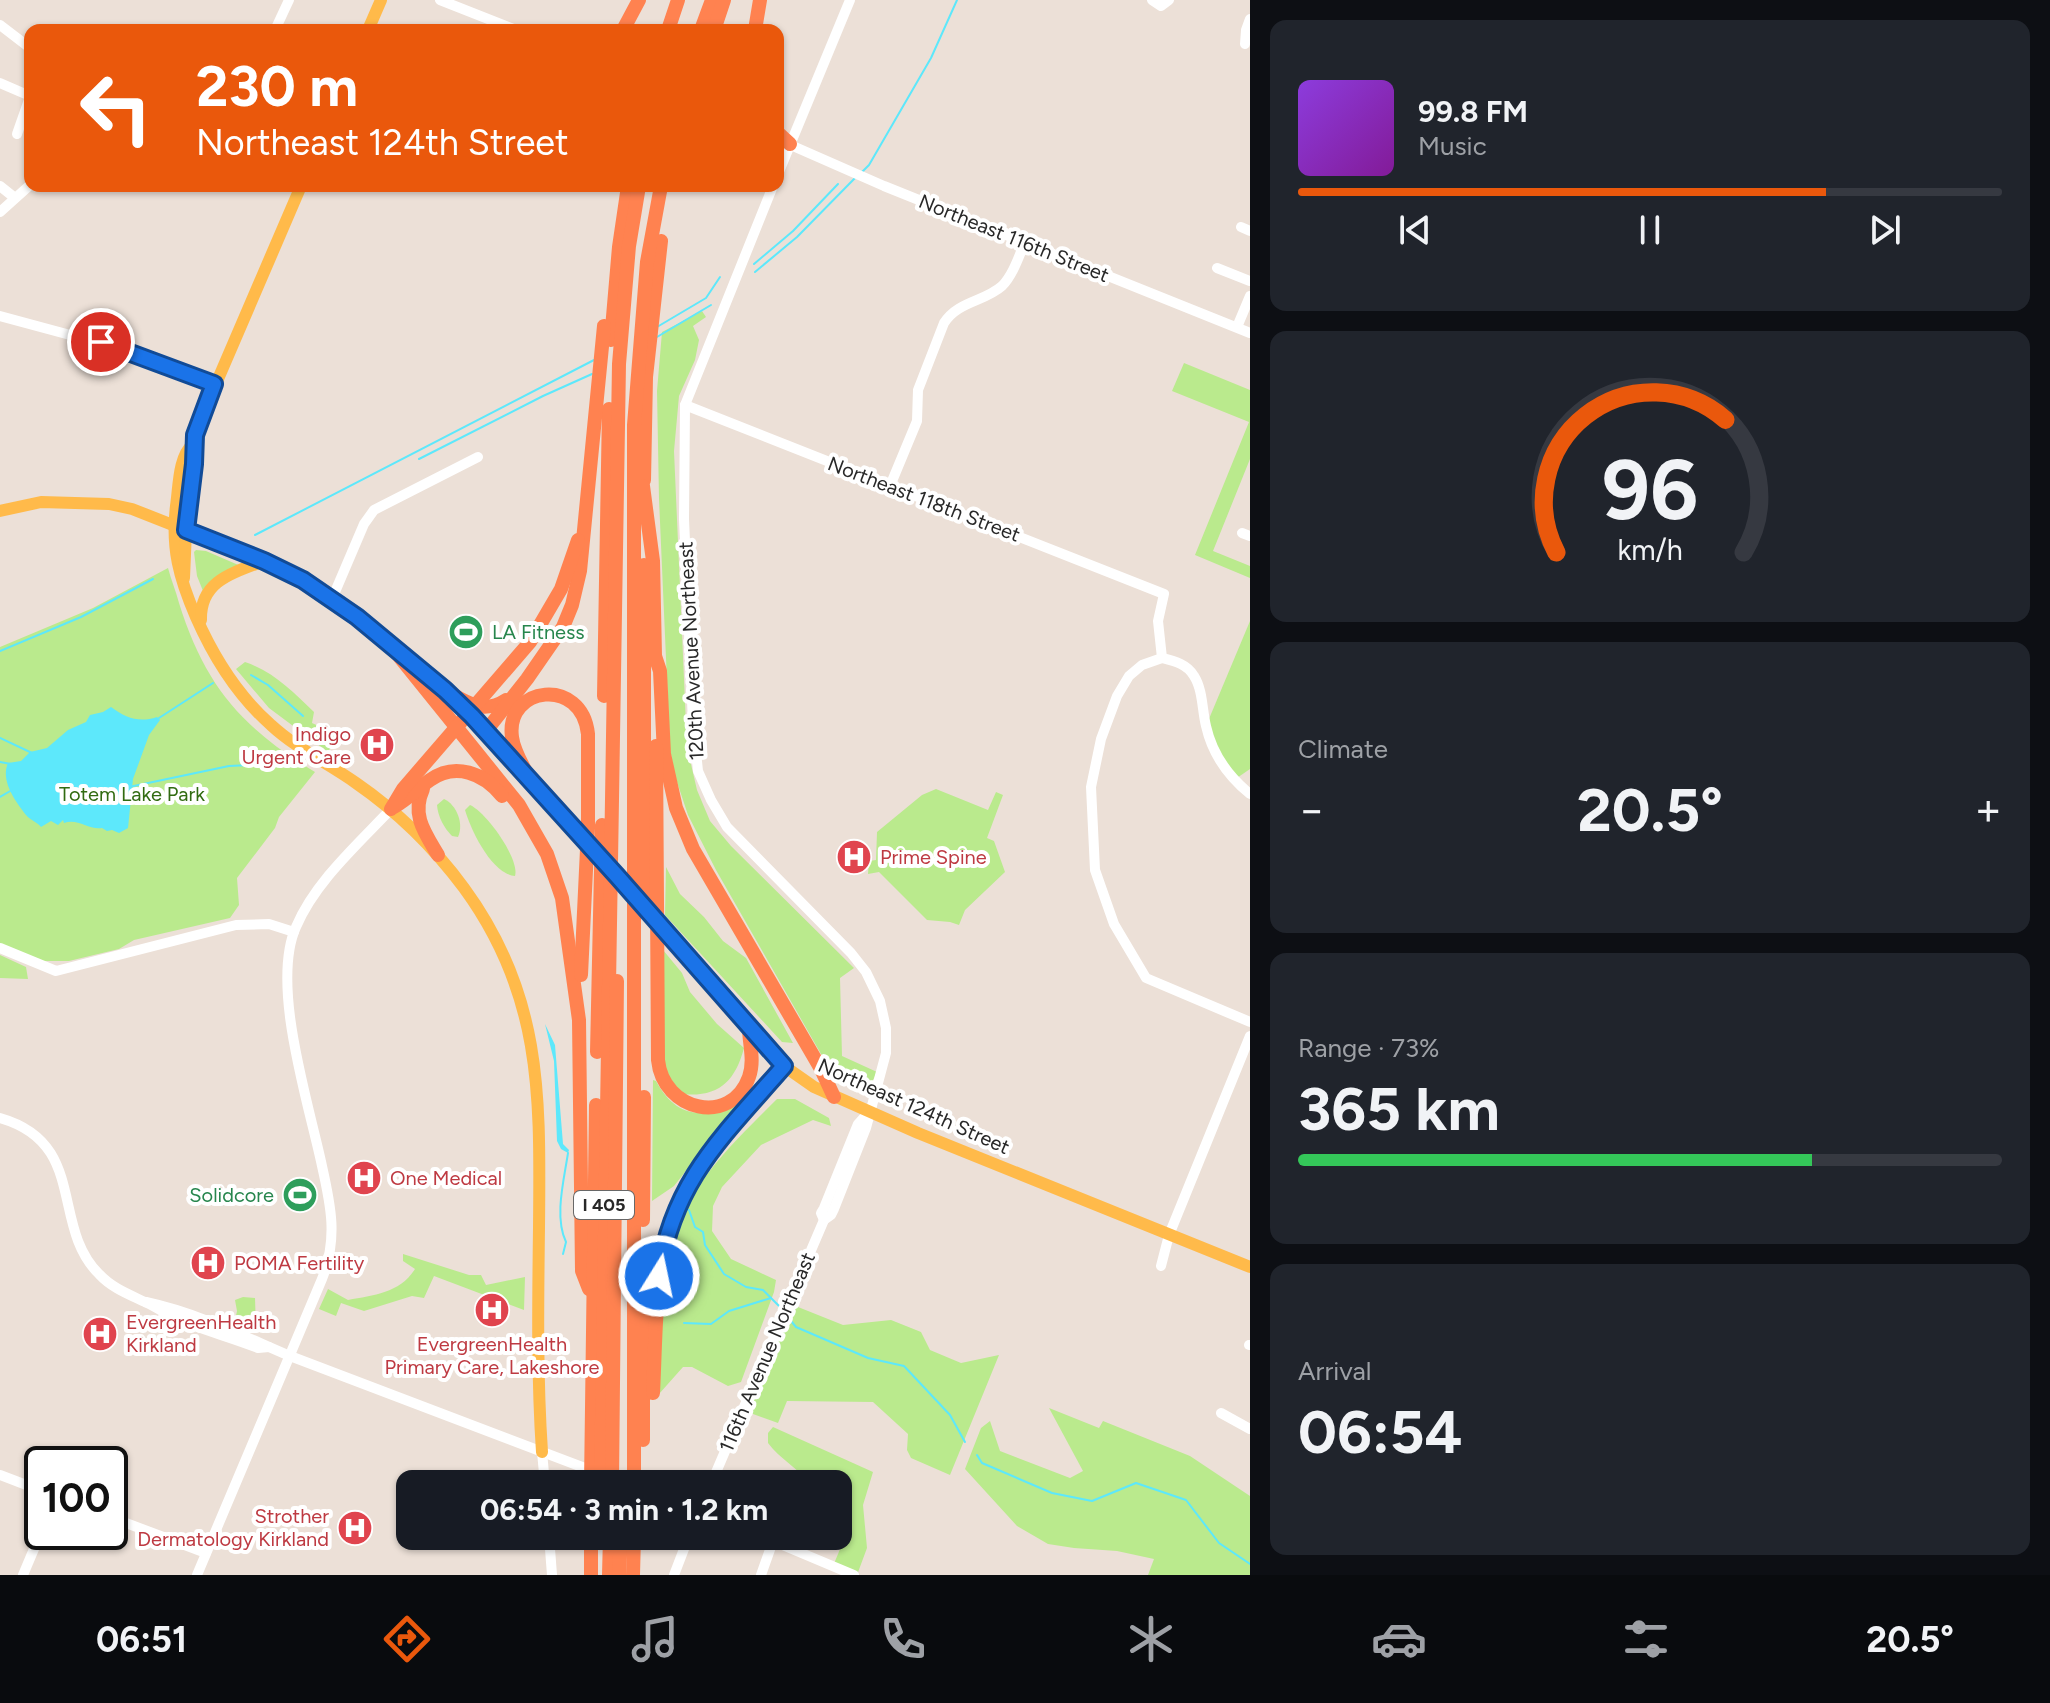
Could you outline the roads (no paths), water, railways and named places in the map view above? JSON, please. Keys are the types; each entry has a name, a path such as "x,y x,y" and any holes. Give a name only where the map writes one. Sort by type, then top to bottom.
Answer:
{"highway":[{"path":"627,24 641,0"},
{"path":"638,24 641,0"},
{"path":"670,24 678,0"},
{"path":"679,24 687,0"},
{"path":"703,24 712,0"},
{"path":"716,24 724,0"},
{"path":"755,24 760,0"},
{"path":"486,731 552,646 572,605 608,391 613,303 627,192"},
{"name":"I 405","path":"591,1470 608,391 612,327 638,192"},
{"name":"I 405","path":"648,300 647,262 660,192"},
{"name":"I 405","path":"619,1470 635,955 632,666 641,380 648,300 670,192"},
{"name":"I 405","path":"641,380 643,1470"},
{"name":"I 405","path":"608,391 611,925 605,1115 619,1470"},
{"path":"643,486 653,561 658,1060 662,1079 671,1093 688,1104 708,1107 735,1097 750,1074 749,1027"},
{"path":"391,809 403,789 530,642 561,589 587,513"},
{"path":"386,640 505,785 539,840 562,898 579,1020"},
{"path":"655,656 660,671 666,768 676,808 687,835 834,1097"},
{"path":"445,690 471,708 496,706 516,693"},
{"path":"532,783 512,738 514,718 522,705 535,697 559,695 580,708 588,734 588,828 579,1020 582,1271 592,1297"},
{"path":"391,809 444,773 463,771 483,778 495,787 535,847 570,939"},
{"path":"428,781 419,797 418,815 438,855"},
{"path":"611,925 616,951 618,999 619,1470"},
{"path":"618,1398 625,1070 629,972 635,955"},
{"path":"643,1440 651,1413 660,1268 674,1215 687,1185 706,1156 784,1066"},
{"path":"591,1550 591,1575"},
{"path":"600,1550 600,1575"},
{"path":"609,1575 610,1550"},
{"path":"619,1575 620,1550"},
{"path":"633,1575 634,1550"},
{"path":"642,1575 643,1550"}],"main road":[{"path":"371,24 381,0"},
{"path":"298,192 214,384 193,444 194,464 180,528 184,581 201,627 229,677 269,724 391,809 438,855 466,891 501,951 526,1019 534,1054 540,1124 542,1452"},
{"path":"0,511 41,502 89,502 132,509 264,561 303,580 332,599 445,690"},
{"path":"201,627 201,603 210,588 264,561"},
{"name":"Northeast 124th Street","path":"471,708 486,731 784,1066 834,1097 1250,1267"}],"street":[{"path":"278,24 289,0"},
{"path":"440,0 501,24"},
{"path":"784,143 850,0"},
{"path":"1152,0 1161,6 1169,0"},
{"path":"1245,44 1250,19"},
{"path":"0,25 24,43"},
{"path":"0,83 24,93"},
{"path":"17,134 24,114"},
{"name":"Northeast 116th Street","path":"784,143 1250,333"},
{"path":"0,186 15,198"},
{"path":"0,212 24,190"},
{"name":"120th Avenue Northeast","path":"771,192 685,405 685,575 698,771 727,827 851,953 876,990 884,1011 886,1053 879,1087 869,1112"},
{"path":"890,486 917,421 918,390 944,323 960,307 1003,285 1025,242"},
{"path":"1217,268 1250,281"},
{"path":"1237,327 1250,296"},
{"path":"0,316 122,349 214,384"},
{"name":"Northeast 118th Street","path":"685,405 1164,594 1158,621 1162,658"},
{"path":"332,599 364,524 374,510 478,457"},
{"path":"1250,794 1227,772 1214,751 1195,677 1178,662 1162,658 1142,665 1129,676 1117,696 1101,739 1091,787 1094,863 1114,924 1146,978 1250,1022"},
{"path":"197,1575 327,1266 333,1228 288,1006 287,963 294,932 325,881 391,809"},
{"path":"0,948 56,971 236,925 269,924 294,932"},
{"path":"1161,1266 1169,1235 1250,1036"},
{"name":"116th Avenue Northeast","path":"717,1470 824,1220 821,1213 858,1124 869,1112"},
{"path":"0,1118 30,1133 54,1159 64,1180 79,1246 91,1266 115,1288 172,1317 258,1348 269,1347 589,1470"},
{"path":"1221,1413 1250,1429"},
{"path":"542,1452 544,1470"},
{"path":"0,1475 24,1484"},
{"path":"128,1524 206,1553"},
{"path":"23,1575 34,1550"},
{"path":"550,1550 552,1575"},
{"path":"674,1575 684,1550"},
{"path":"761,1575 770,1550"},
{"path":"794,1550 854,1575"}],"water":[{"path":"111,707 133,718 144,720 157,717 160,720 149,735 133,779 128,828 119,833 74,822 64,823 63,820 58,825 51,821 41,827 26,815 10,791 6,777 8,763 21,761 30,752 47,748 68,730 86,722 90,715"},
{"path":"545,1024 555,1045 563,1144 568,1153 561,1149 557,1141 554,1061"}],"waterway":[{"path":"861,173 869,165 931,58 957,0"},
{"path":"755,272 797,237 856,177"},
{"path":"754,264 793,231 838,184"},
{"path":"657,327 706,298 720,277"},
{"path":"657,337 711,305"},
{"path":"255,535 594,360"},
{"path":"419,459 592,374"},
{"path":"0,651 81,617 153,579"},
{"path":"251,675 268,685 303,716"},
{"path":"159,718 213,683"},
{"path":"0,738 32,753"},
{"path":"0,762 11,764"},
{"path":"129,787 229,766 274,764"},
{"path":"0,797 12,790"},
{"path":"563,1254 566,1242 560,1210 568,1153"},
{"path":"689,1210 695,1227 703,1232 705,1245 724,1274 746,1287 763,1290 781,1308"},
{"path":"684,1323 711,1324 729,1311 771,1298"},
{"path":"787,1316 796,1327 868,1358 904,1366 950,1415 965,1442"},
{"path":"977,1455 982,1463 1052,1493 1092,1501 1136,1483 1186,1500 1219,1543 1250,1564"}],"place":[{"name":"LA Fitness","path":"466,632"},
{"name":"Indigo Urgent Care","path":"377,745"},
{"name":"Prime Spine","path":"854,857"},
{"name":"One Medical","path":"364,1178"},
{"name":"Solidcore","path":"300,1195"},
{"name":"POMA Fertility","path":"208,1263"},
{"name":"EvergreenHealth Primary Care, Lakeshore","path":"492,1310"},
{"name":"EvergreenHealth Kirkland","path":"100,1334"},
{"name":"Strother Dermatology Kirkland","path":"355,1528"}],"park label":[{"name":"Totem Lake Park","path":"132,794"}]}
